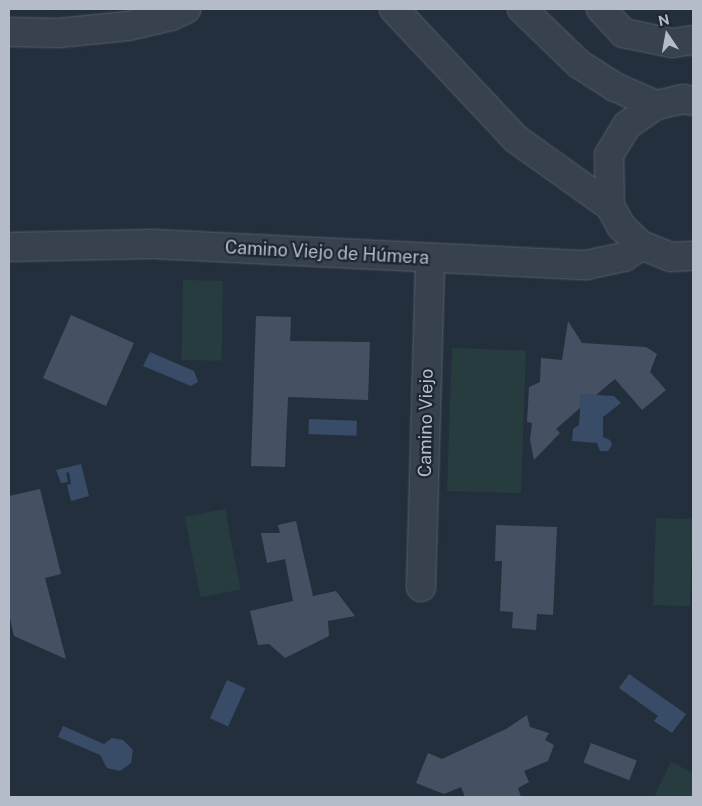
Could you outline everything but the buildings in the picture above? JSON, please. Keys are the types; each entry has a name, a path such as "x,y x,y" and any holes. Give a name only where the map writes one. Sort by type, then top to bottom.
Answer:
{"street":[{"path":"9,32 59,33 128,26 171,16 186,9"},
{"path":"394,9 516,139 610,206 621,226 641,245 671,257 693,256"},
{"path":"522,9 579,64 616,87 656,105"},
{"path":"601,9 623,33 672,43 693,40"},
{"path":"610,206 609,155 627,125 656,105 684,99 693,101"},
{"name":"Camino Viejo de Húmera","path":"9,247 153,244 430,259 586,265 624,257 641,245"},
{"name":"Camino Viejo","path":"422,587 430,259"}],"green space":[{"path":"183,280 223,281 222,361 182,360"},
{"path":"452,348 526,351 521,493 447,491"},
{"path":"225,509 241,589 200,597 185,517"},
{"path":"656,518 693,519 690,606 653,605"},
{"path":"671,762 693,773 693,797 654,797"}],"water":[{"path":"150,352 194,371 198,382 191,386 143,366"},
{"path":"581,394 614,396 621,403 603,417 603,437 610,440 612,445 608,451 600,451 597,443 572,441 573,429 579,425"},
{"path":"309,419 357,421 356,436 308,434"},
{"path":"81,464 89,496 71,501 67,485 71,484 69,472 66,473 68,482 61,483 56,470"},
{"path":"629,674 686,714 672,733 654,721 658,716 619,688"},
{"path":"227,680 245,688 228,727 210,718"},
{"path":"63,726 104,744 112,738 123,740 133,750 131,763 120,771 107,768 100,755 58,737"}]}
